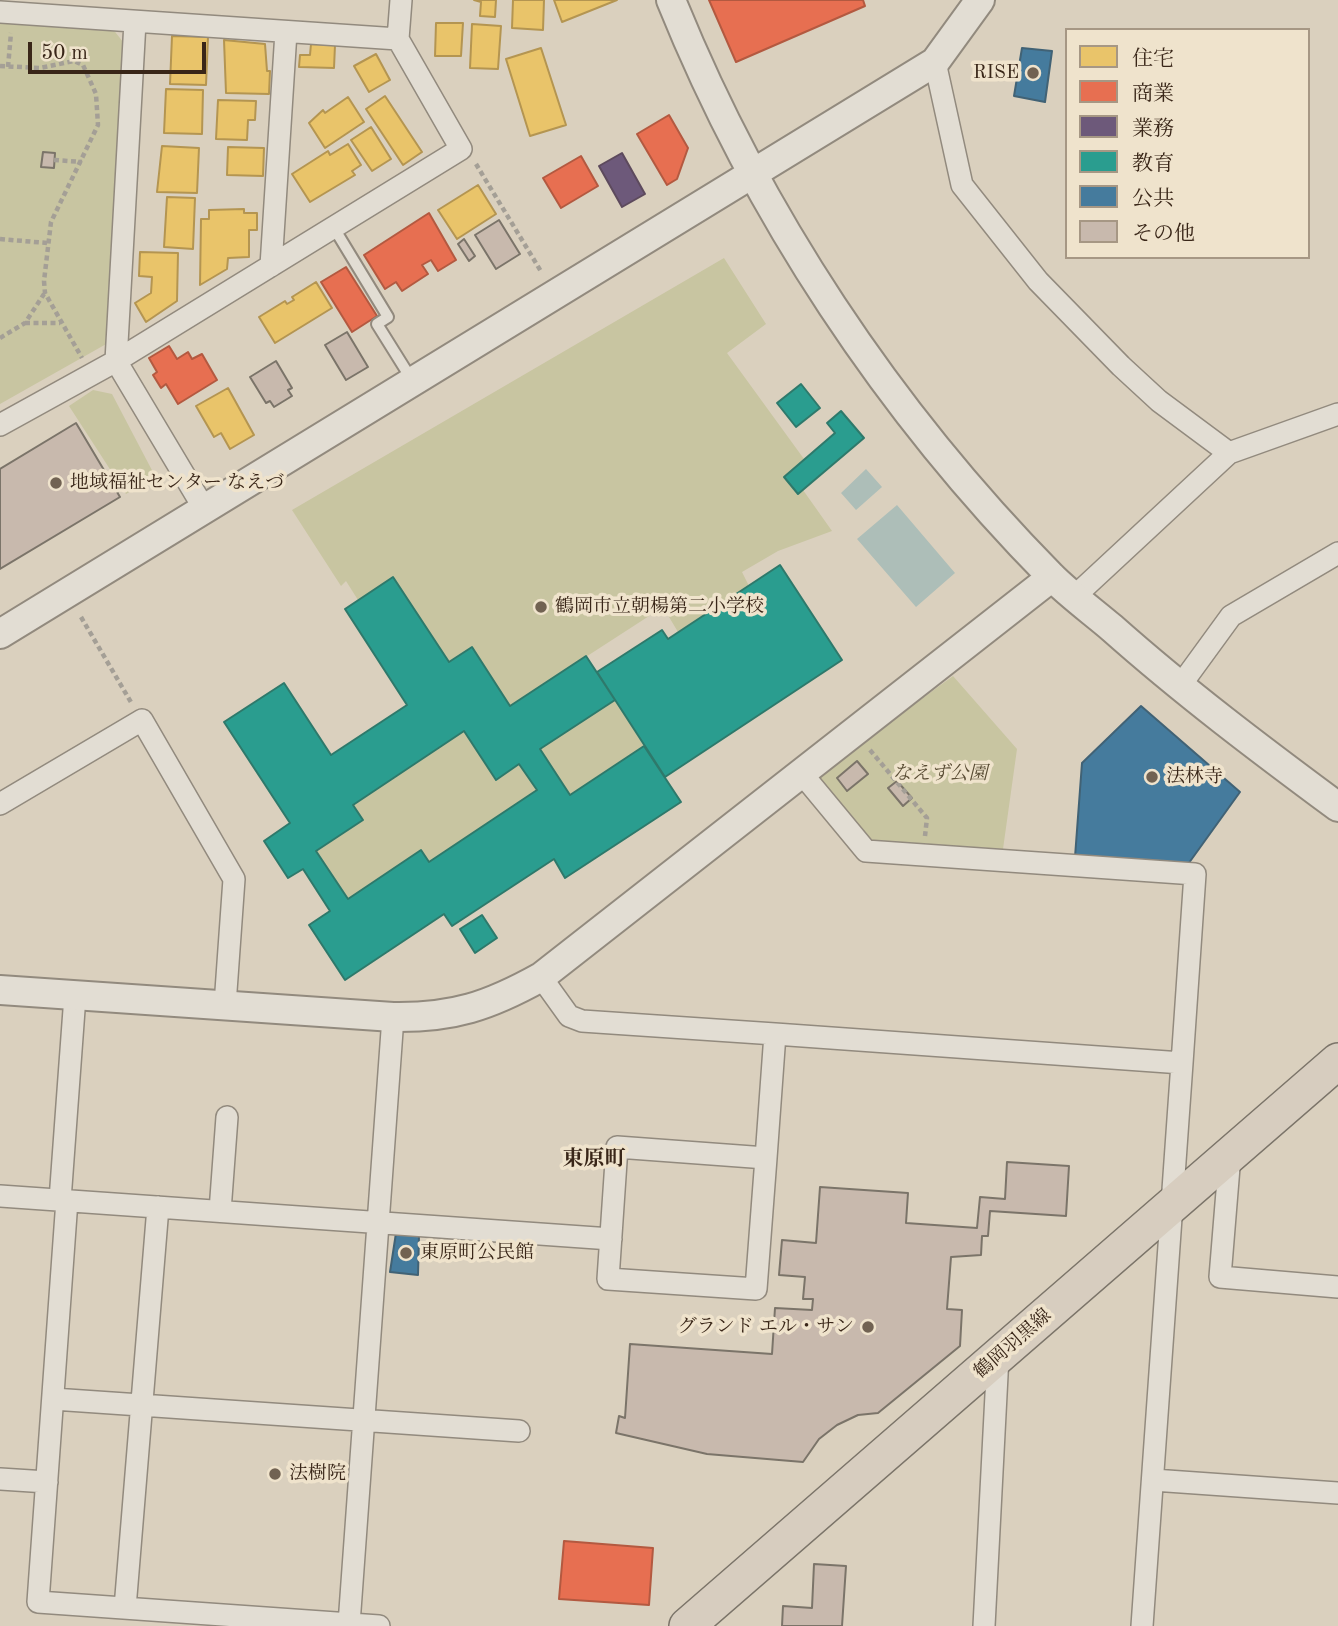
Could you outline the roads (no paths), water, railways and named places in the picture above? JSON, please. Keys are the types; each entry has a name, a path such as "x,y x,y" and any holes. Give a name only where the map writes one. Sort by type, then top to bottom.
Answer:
{"main road":[{"name":"鶴岡羽黒線","path":"698,1623 998,1356 1338,1061"}],"street":[{"path":"0,425 116,361 461,149 398,39 401,0"},
{"path":"671,0 692,52 752,175 831,304 921,428 1052,577 1180,687 1338,807"},
{"path":"0,634 935,62 980,0"},
{"path":"6,16 398,39"},
{"path":"135,22 116,361 205,510"},
{"path":"271,266 286,32"},
{"path":"935,62 961,185 1038,281 1121,366 1158,401 1229,453"},
{"path":"1075,596 1229,453 1338,414"},
{"path":"1180,687 1231,616 1338,553"},
{"path":"0,990 393,1017 429,1017 465,1012 503,998 541,977 803,775 1052,577"},
{"path":"0,804 142,720 233,879 225,1005"},
{"path":"803,775 866,851 1195,874 1142,1626"},
{"path":"541,977 569,1016 582,1021 1182,1063"},
{"path":"75,996 53,1399 38,1602 379,1626"},
{"path":"349,1624 393,1017"},
{"path":"766,1158 617,1147 608,1279 756,1289 766,1158 775,1034"},
{"path":"220,1211 227,1117"},
{"path":"1230,1155 1220,1277 1338,1287"},
{"path":"0,1196 611,1238"},
{"path":"125,1608 158,1207"},
{"path":"984,1626 998,1356"},
{"path":"53,1399 519,1431"},
{"path":"0,1479 47,1482"},
{"path":"1153,1480 1338,1493"}],"lane":[{"path":"334,228 388,317 377,324 413,383"}],"place":[{"name":"RISE","path":"1033,73"},
{"name":"地域福祉センター なえづ","path":"56,483"},
{"name":"鶴岡市立朝楊第二小学校","path":"541,607"},
{"name":"法林寺","path":"1152,777"},
{"name":"東原町公民館","path":"406,1253"},
{"name":"グランド エル・サン","path":"868,1327"},
{"name":"法樹院","path":"275,1474"}],"district":[{"name":"東原町","path":"594,1159"}],"park label":[{"name":"なえず公園","path":"940,774"}]}
